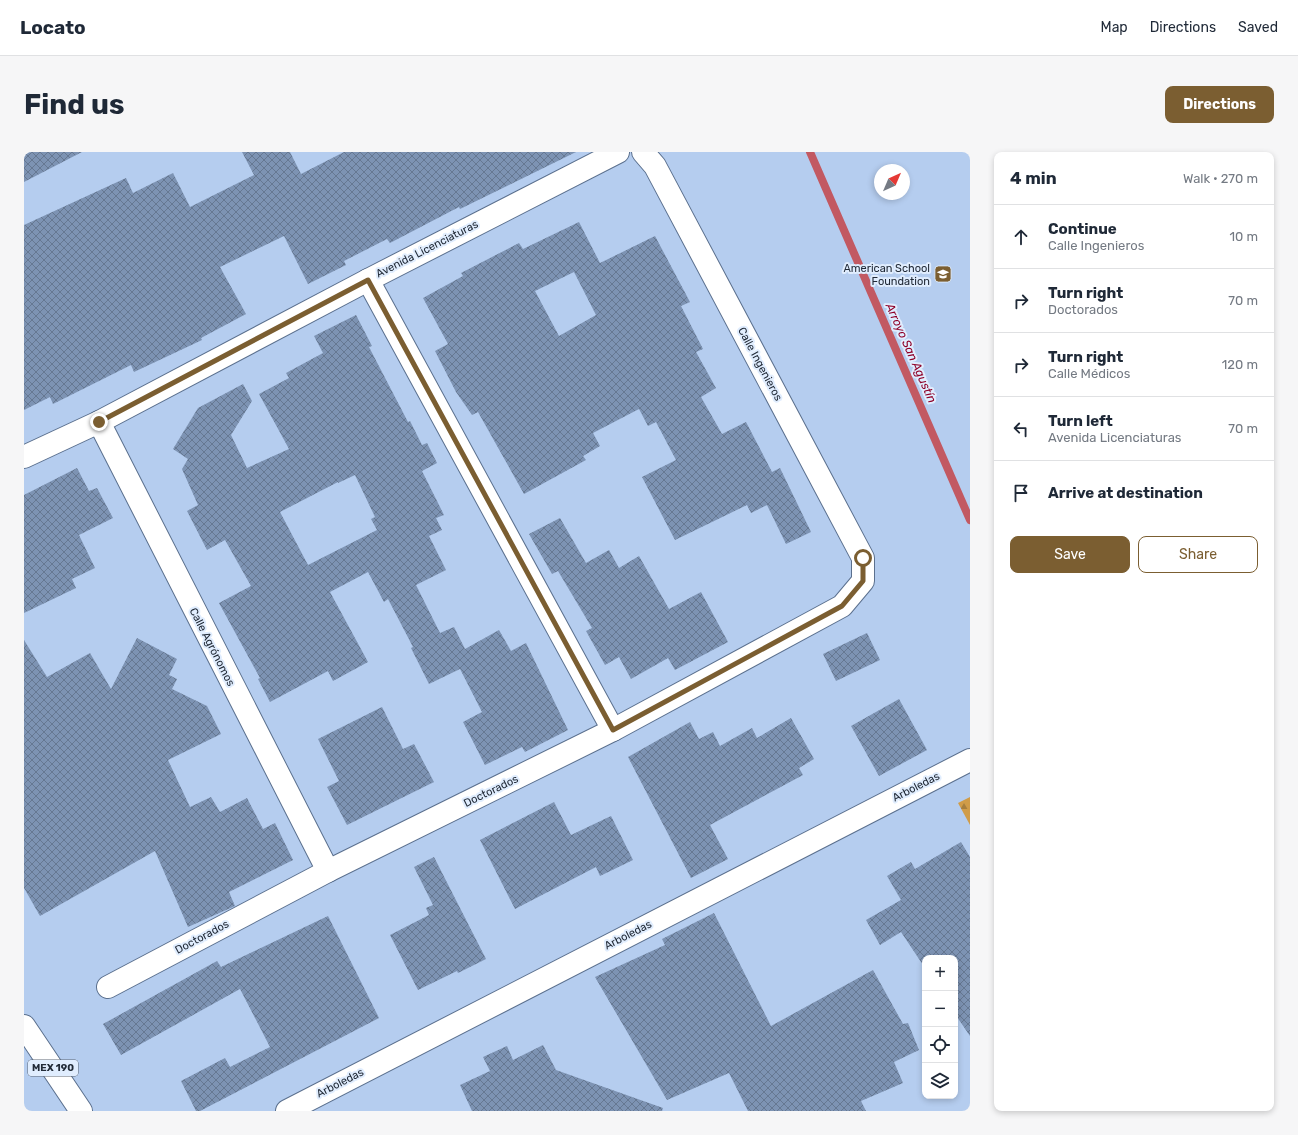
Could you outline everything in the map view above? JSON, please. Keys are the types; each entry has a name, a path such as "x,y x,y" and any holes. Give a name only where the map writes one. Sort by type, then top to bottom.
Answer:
{"street":[{"name":"Avenida Licenciaturas","path":"24,457 99,422 368,280 618,152"},
{"name":"Calle Ingenieros","path":"643,152 655,166 863,558 863,581"},
{"path":"368,280 613,730"},
{"name":"Calle Agrónomos","path":"99,422 328,871"},
{"name":"Doctorados","path":"108,987 328,871 613,730 842,606 863,581"},
{"name":"Arboledas","path":"287,1111 970,760"},
{"name":"MEX 190","path":"24,1026 81,1111"}],"green space":[{"path":"970,797 970,825 958,803"}],"building":[{"path":"24,152 82,152 24,182"},
{"path":"242,152 290,152 301,174 344,152 576,152 460,209 459,207 390,243 387,239 344,261 346,265 308,284 284,236 220,267 246,314 201,338 202,340 134,372 131,365 53,404 50,397 24,410 24,225 126,178 133,193 173,173 190,207 254,175"},
{"path":"579,222 600,263 655,236 690,302 681,306 703,349 696,352 716,388 701,397 722,434 746,422 772,472 780,468 811,532 786,544 767,505 751,513 747,505 675,540 642,477 676,460 656,422 648,426 639,409 593,433 600,446 583,456 586,460 524,494 478,412 472,415 456,392 435,351 448,344 423,298 463,276 461,273 519,243 523,249","holes":["574,272 596,315 559,336 535,291"]},
{"path":"356,315 372,346 369,347 408,422 410,421 422,445 427,443 437,463 422,471 444,515 436,518 442,530 429,536 446,570 416,585 440,633 454,627 465,649 499,630 511,651 526,643 568,730 525,752 522,747 485,765 463,722 482,712 460,669 429,684 411,648 413,647 388,599 384,602 368,572 330,592 368,662 333,681 328,671 270,702 258,679 260,678 219,603 251,586 225,540 207,550 187,511 198,505 182,469 188,459 173,449 198,408 243,384 252,401 231,435 247,468 289,449 259,394 289,378 286,373 323,353 314,336","holes":["355,475 375,517 371,519 377,530 308,565 280,512 338,482"]},
{"path":"77,468 89,491 97,488 113,518 79,535 95,568 72,579 76,588 24,613 24,495"},
{"path":"560,518 586,563 609,550 619,568 639,556 669,609 701,592 728,642 675,670 668,658 631,679 619,657 605,665 586,631 592,628 558,571 552,574 529,534"},
{"path":"867,633 880,660 836,681 823,654"},
{"path":"137,638 177,659 169,675 177,679 172,689 207,706 221,734 168,760 190,807 211,797 220,812 247,798 263,829 275,823 293,860 229,892 235,906 188,927 155,851 40,916 24,888 24,640 47,677 90,653 111,689"},
{"path":"899,699 927,750 879,776 851,726"},
{"path":"382,707 403,749 414,744 434,782 347,825 327,787 339,781 318,739"},
{"path":"791,718 814,759 799,768 803,775 710,825 728,859 691,878 628,757 690,722 699,739 713,732 720,746 752,728 757,738"},
{"path":"554,802 571,835 611,816 633,860 600,876 596,867 515,909 480,840"},
{"path":"961,842 970,857 970,1036 958,1018 958,955 922,955 922,964 901,932 880,945 866,920 901,900 887,876 911,862 915,869"},
{"path":"434,857 486,959 418,990 390,935 429,915 426,908 433,905 414,867"},
{"path":"714,913 771,1026 873,970 903,1024 908,1023 919,1050 894,1062 903,1083 861,1101 866,1111 748,1111 729,1073 667,1100 595,977 665,945 662,939"},
{"path":"328,916 379,1018 200,1111 196,1111 181,1081 225,1058 230,1067 270,1047 240,989 121,1055 103,1024 217,961 221,967"},
{"path":"543,1045 556,1070 663,1108 662,1111 472,1111 460,1085 490,1071 483,1057 507,1046 513,1060"}],"waterway":[{"name":"Arroyo San Agustín","path":"810,152 970,520"}],"place":[{"name":"American School Foundation","path":"943,274"}],"route":[{"path":"99,422 368,280 613,730 842,606 863,581 863,558"}]}
